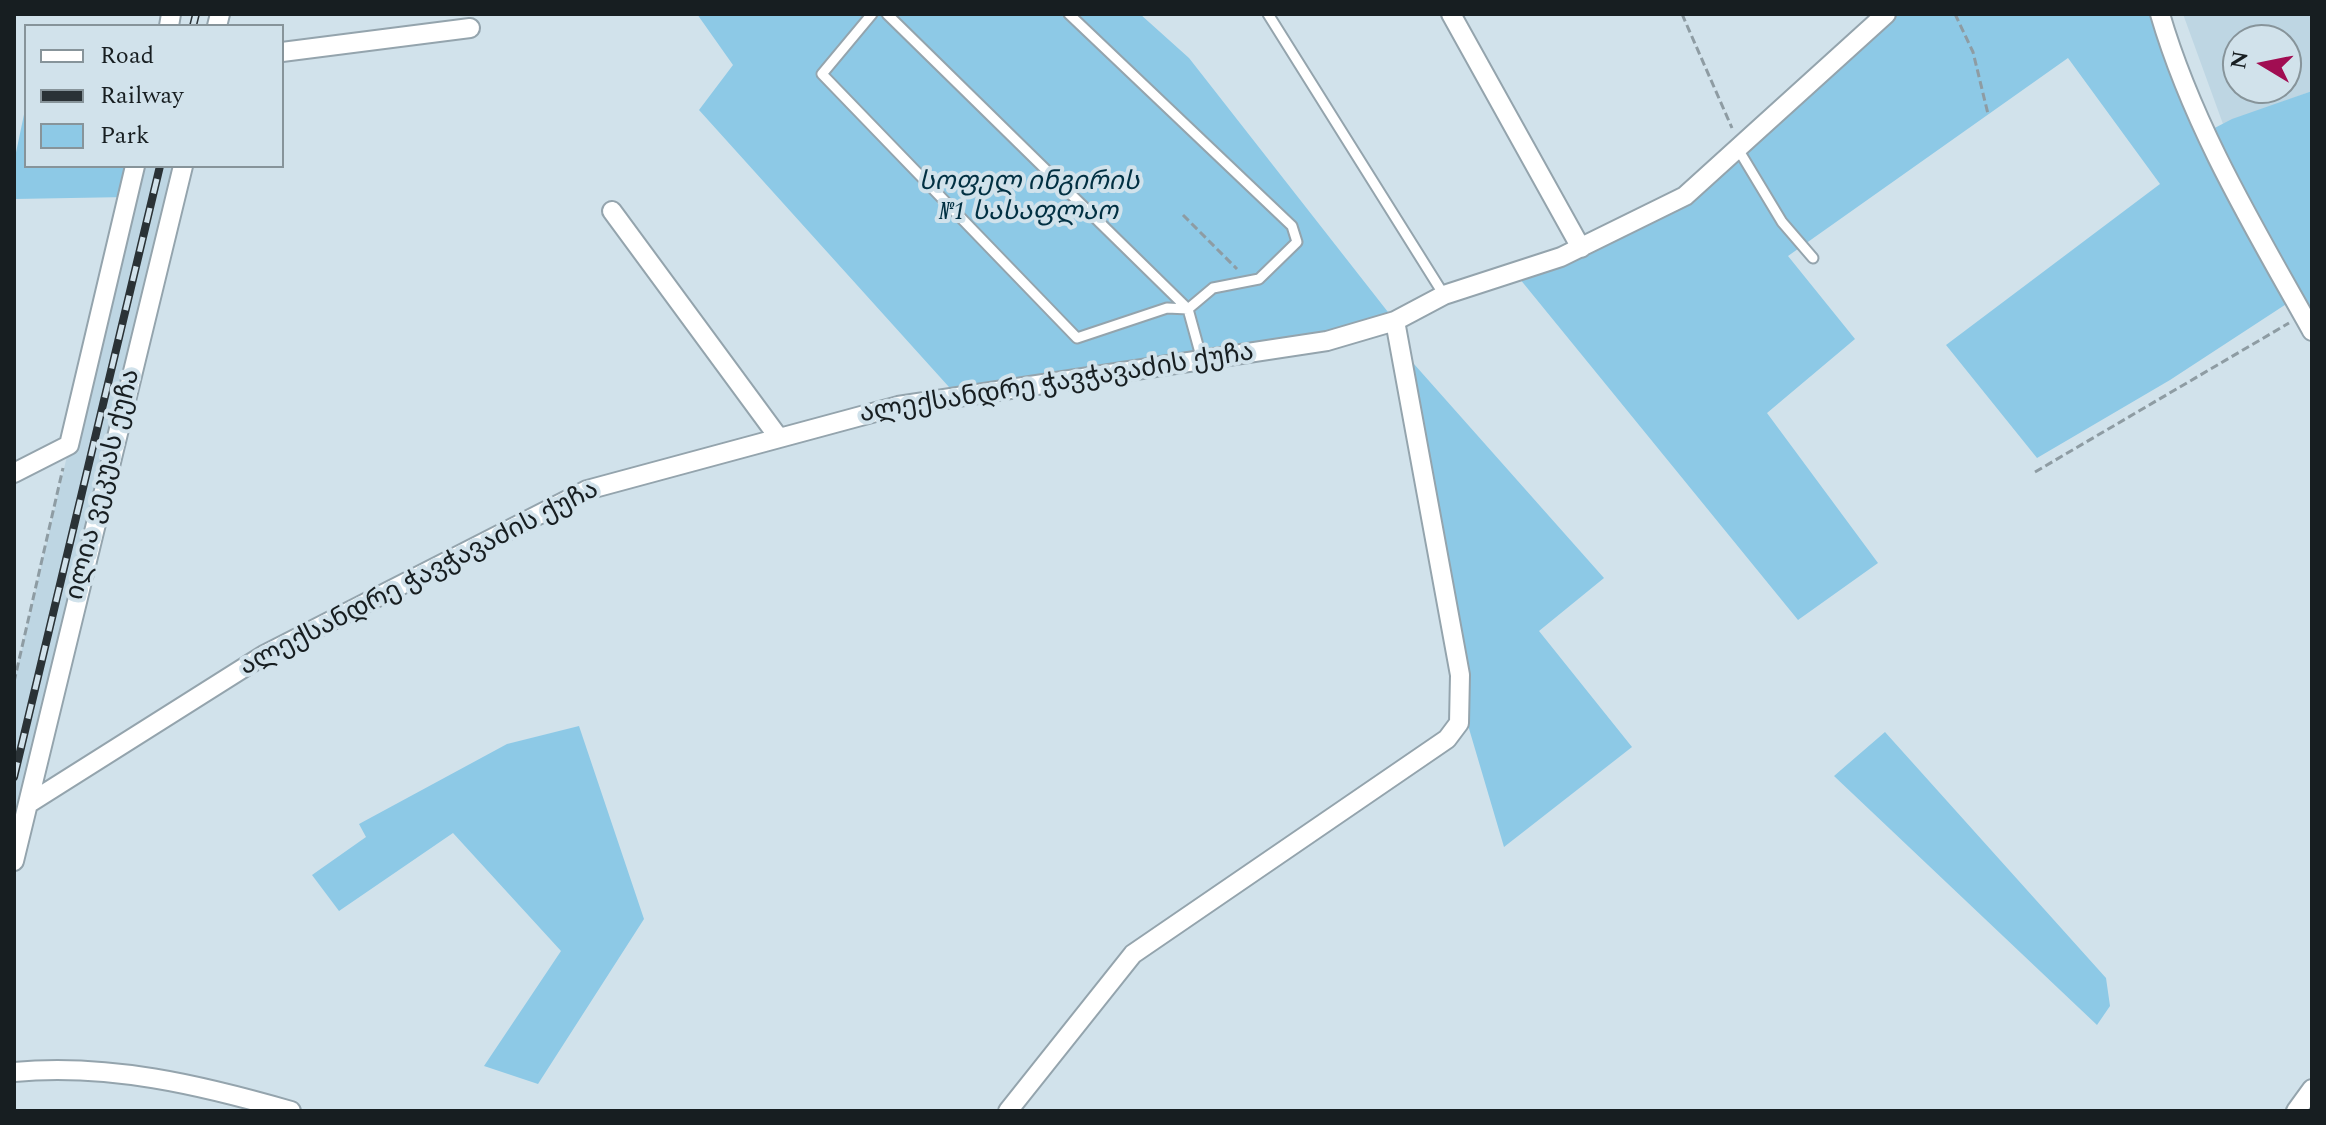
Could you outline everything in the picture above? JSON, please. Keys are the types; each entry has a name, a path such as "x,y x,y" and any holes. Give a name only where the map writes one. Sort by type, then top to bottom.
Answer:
{"street":[{"path":"1451,14 1581,248"},
{"name":"ალექსანდრე ჭავჭავაძის ქუჩა","path":"28,804 264,655 587,490 898,406 1327,341 1395,321 1444,295 1581,248 1685,196 1886,14"},
{"path":"2160,14 2171,53 2204,134 2308,323"},
{"path":"284,52 470,28"},
{"path":"14,473 69,445 135,168"},
{"name":"ილია ვეკუას ქუჩა","path":"14,861 183,168"},
{"path":"612,211 779,438"},
{"path":"1008,1111 1133,954 1447,739 1459,723 1460,675 1395,321"},
{"path":"14,1072 57,1068 145,1077 211,1089 291,1111"},
{"path":"2296,1111 2312,1089"}],"lane":[{"path":"872,14 822,74 1077,338 1167,308 1188,309 1213,288 1259,279 1297,242 1292,226 1069,14"},
{"path":"887,14 1188,309 1202,360"},
{"path":"1268,14 1444,295"},
{"path":"1739,148 1782,222 1813,258"}],"path":[{"path":"1682,14 1739,148"},
{"path":"1955,14 1973,52 1988,114"},
{"path":"1183,215 1247,281"},
{"path":"2035,472 2308,323"},
{"path":"14,682 69,445"}],"shaded area":[{"path":"2183,14 2312,14 2312,91 2302,95 2302,24 2222,24 2222,104 2277,104 2223,124"},
{"path":"135,168 183,168 14,861 14,682"}],"green space":[{"name":"სოფელ ინგირის №1 სასაფლაო","path":"697,14 1140,14 1189,58 1395,321 958,397 699,110 733,65"},
{"path":"1886,14 2160,14 2205,133 2232,119 2275,104 2302,104 2302,94 2312,91 2312,331 2294,299 2170,380 2037,458 1946,345 2160,184 2068,58 1788,256 1855,339 1767,413 1878,563 1798,620 1515,273 1685,196"},
{"path":"24,114 24,168 135,168 128,197 14,199 14,162"},
{"path":"1398,346 1604,578 1539,631 1632,747 1504,847 1462,705"},
{"path":"579,726 644,919 538,1084 484,1066 561,951 453,833 339,911 312,875 366,837 359,824 507,744"},
{"path":"1885,732 2106,978 2110,1006 2097,1025 1834,776"}],"railway":[{"path":"194,24 196,14"},
{"path":"14,777 160,168"}]}
